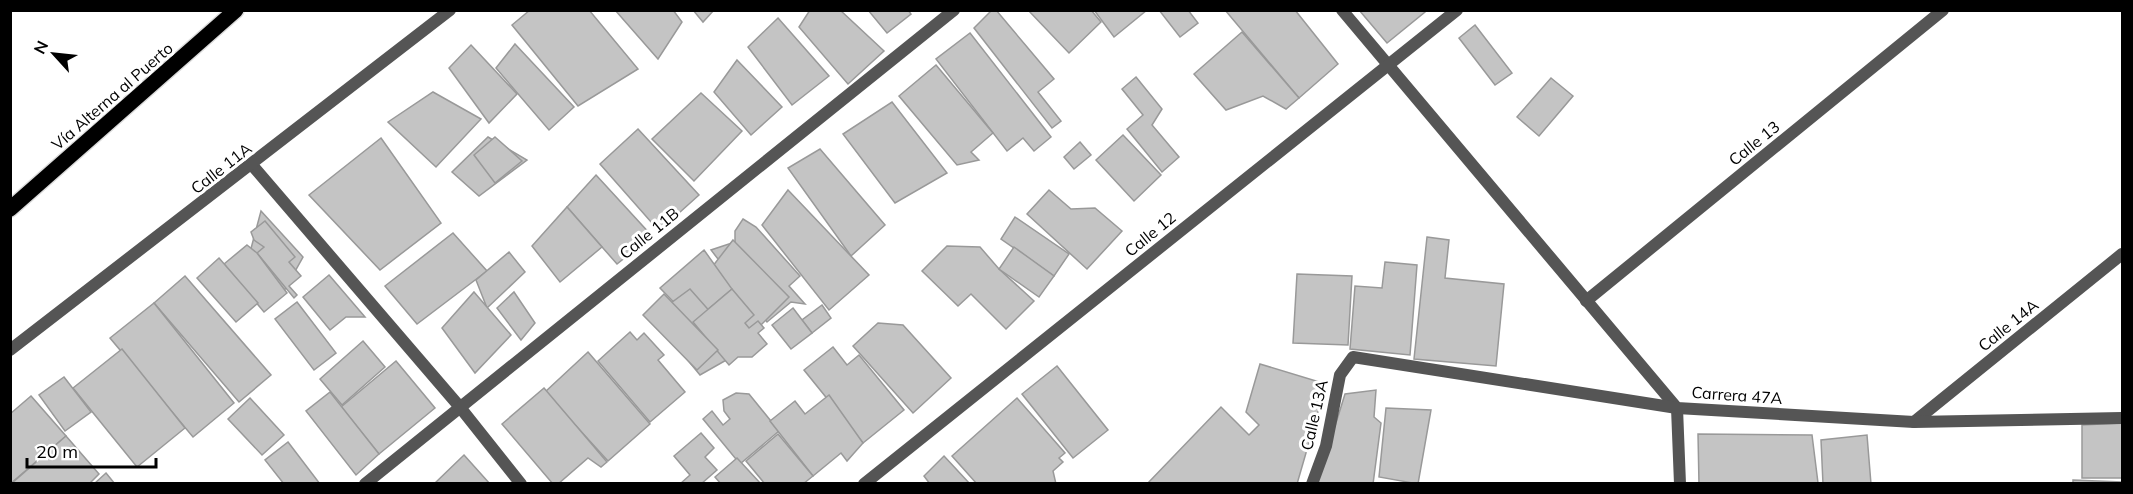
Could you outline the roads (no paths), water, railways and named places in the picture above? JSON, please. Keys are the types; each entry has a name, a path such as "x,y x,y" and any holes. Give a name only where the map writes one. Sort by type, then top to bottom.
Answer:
{"main road":[{"name":"Vía Alterna al Puerto","path":"10,209 236,10"}],"street":[{"name":"Calle 11A","path":"10,350 450,10"},
{"name":"Calle 11B","path":"365,483 954,10"},
{"path":"1342,10 1677,408 1680,483"},
{"name":"Calle 12","path":"864,483 1457,10"},
{"name":"Calle 13","path":"1586,301 1943,10"},
{"path":"252,165 459,406 521,483"},
{"name":"Calle 14A","path":"1914,423 2122,254"},
{"name":"Carrera 47A","path":"1353,357 1677,408 1914,423 2122,418"},
{"name":"Calle 13A","path":"1312,483 1326,447 1340,375 1353,357"}]}
